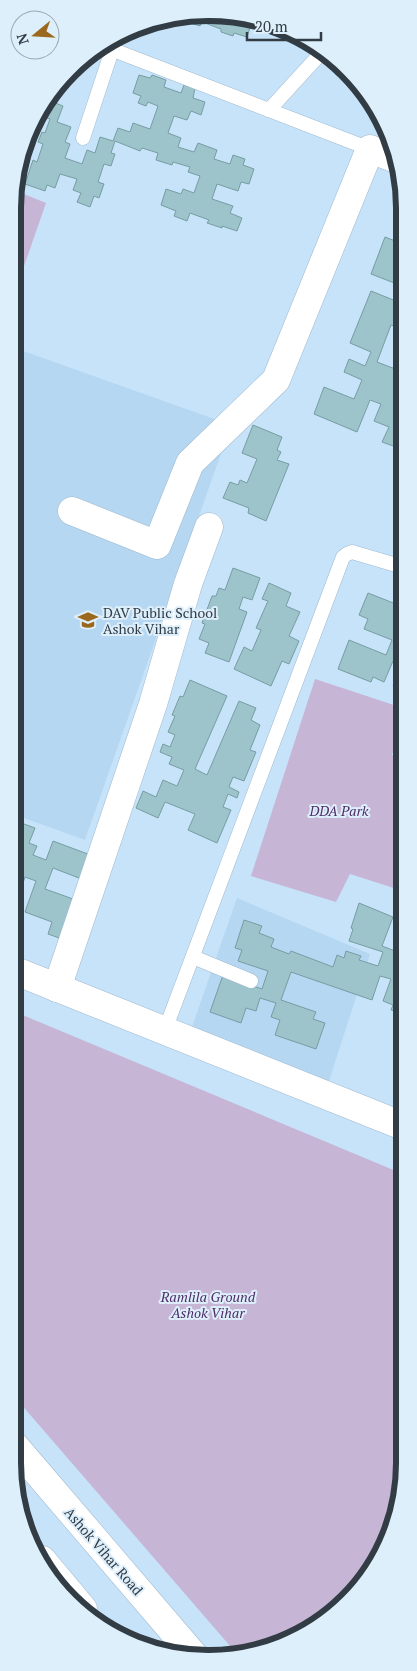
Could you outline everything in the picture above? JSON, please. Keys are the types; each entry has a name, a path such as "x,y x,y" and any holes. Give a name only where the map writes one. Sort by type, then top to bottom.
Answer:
{"street":[{"path":"72,511 157,545 190,463 276,380 370,149 388,156"},
{"path":"57,988 153,704 188,584 209,526"},
{"path":"21,973 396,1123"},
{"name":"Ashok Vihar Road","path":"21,1454 188,1648"}],"lane":[{"path":"114,47 370,149"},
{"path":"83,138 109,50"},
{"path":"269,110 318,57"},
{"path":"165,1030 343,557 352,552 396,564"},
{"path":"193,957 251,981"}],"shaded area":[{"name":"DAV Public School Ashok Vihar","path":"21,350 231,425 85,840 21,817"},
{"path":"237,898 370,954 328,1084 192,1027"}],"green space":[{"path":"22,193 46,203 21,275"},
{"name":"DDA Park","path":"315,679 396,706 396,743 392,755 396,757 396,889 350,874 336,902 251,876"},
{"name":"Ramlila Ground Ashok Vihar","path":"21,1014 396,1171 396,1462 394,1487 386,1523 364,1567 332,1603 302,1625 269,1640 232,1648 21,1404"}],"building":[{"path":"208,21 250,26 247,37 234,33 233,36 221,32 221,29 202,22 200,26 190,23"},
{"path":"139,75 150,78 152,75 166,80 164,87 181,93 184,85 195,88 193,98 205,102 201,115 191,111 187,120 174,116 168,133 181,138 178,147 194,152 198,143 217,150 214,159 230,164 233,155 245,159 243,165 254,169 249,184 241,182 238,191 217,184 212,199 233,206 230,213 242,218 237,231 207,223 209,220 190,213 187,221 174,216 176,211 161,205 166,189 181,194 183,189 194,193 200,176 188,172 190,167 173,162 172,165 156,160 158,153 142,148 140,151 115,141 111,153 115,154 111,166 104,164 98,182 104,184 99,198 94,196 90,207 77,202 81,193 73,190 77,179 60,174 55,188 47,185 45,191 25,184 33,160 37,162 43,144 38,142 42,132 45,133 50,119 45,117 54,102 63,106 57,122 71,127 65,142 70,144 65,158 82,164 87,150 95,153 100,137 113,141 118,128 130,132 133,123 150,129 158,106 148,102 146,106 138,103 141,96 133,93"},
{"path":"385,237 396,241 396,284 371,274"},
{"path":"371,291 396,301 396,327 391,325 377,362 396,369 396,447 382,442 389,427 374,421 381,404 370,400 357,432 314,414 324,387 354,399 362,380 344,372 349,359 365,366 371,352 350,343"},
{"path":"253,425 282,437 277,450 281,452 277,460 289,464 266,521 248,513 249,508 223,498 230,482 238,485 240,480 247,483 257,459 242,453"},
{"path":"233,568 260,578 252,600 243,597 239,609 247,612 229,662 205,653 209,643 199,639 205,624 202,623 212,596 216,596 219,588 225,590"},
{"path":"269,583 291,593 286,606 300,612 289,636 299,641 289,664 282,661 271,686 234,669 244,647 252,651 261,630 256,628 268,601 262,599"},
{"path":"368,593 396,604 396,662 393,661 384,682 373,677 371,682 338,669 349,640 386,655 392,640 364,629 368,619 359,615"},
{"path":"190,680 227,696 195,769 207,775 239,701 256,708 251,720 260,725 250,750 256,752 244,781 233,777 229,787 239,792 237,798 228,794 223,807 231,810 217,843 188,830 195,814 165,802 158,818 136,808 143,791 156,797 163,780 177,786 184,770 169,764 172,757 160,752 163,744 170,747 175,735 168,732 175,716 172,715 180,696 183,697"},
{"path":"21,823 35,828 29,843 37,846 33,855 46,860 53,841 93,856 84,880 53,868 45,889 76,900 62,939 48,934 52,922 25,912 36,881 25,877 21,889 21,864 23,858 21,857"},
{"path":"359,903 393,917 382,946 396,951 396,1012 391,1010 393,1005 383,1001 391,979 380,976 372,1000 291,972 281,1000 316,1012 313,1019 325,1023 316,1049 275,1035 280,1020 271,1017 276,1003 260,998 256,1011 246,1008 241,1023 210,1012 223,975 262,989 268,971 238,961 242,950 235,948 244,920 262,926 259,933 274,939 271,947 289,954 291,951 333,967 337,955 344,958 346,951 361,956 359,960 378,966 383,952 349,941 353,929 351,928"}],"place":[{"name":"DAV Public School Ashok Vihar","path":"88,620"}]}
